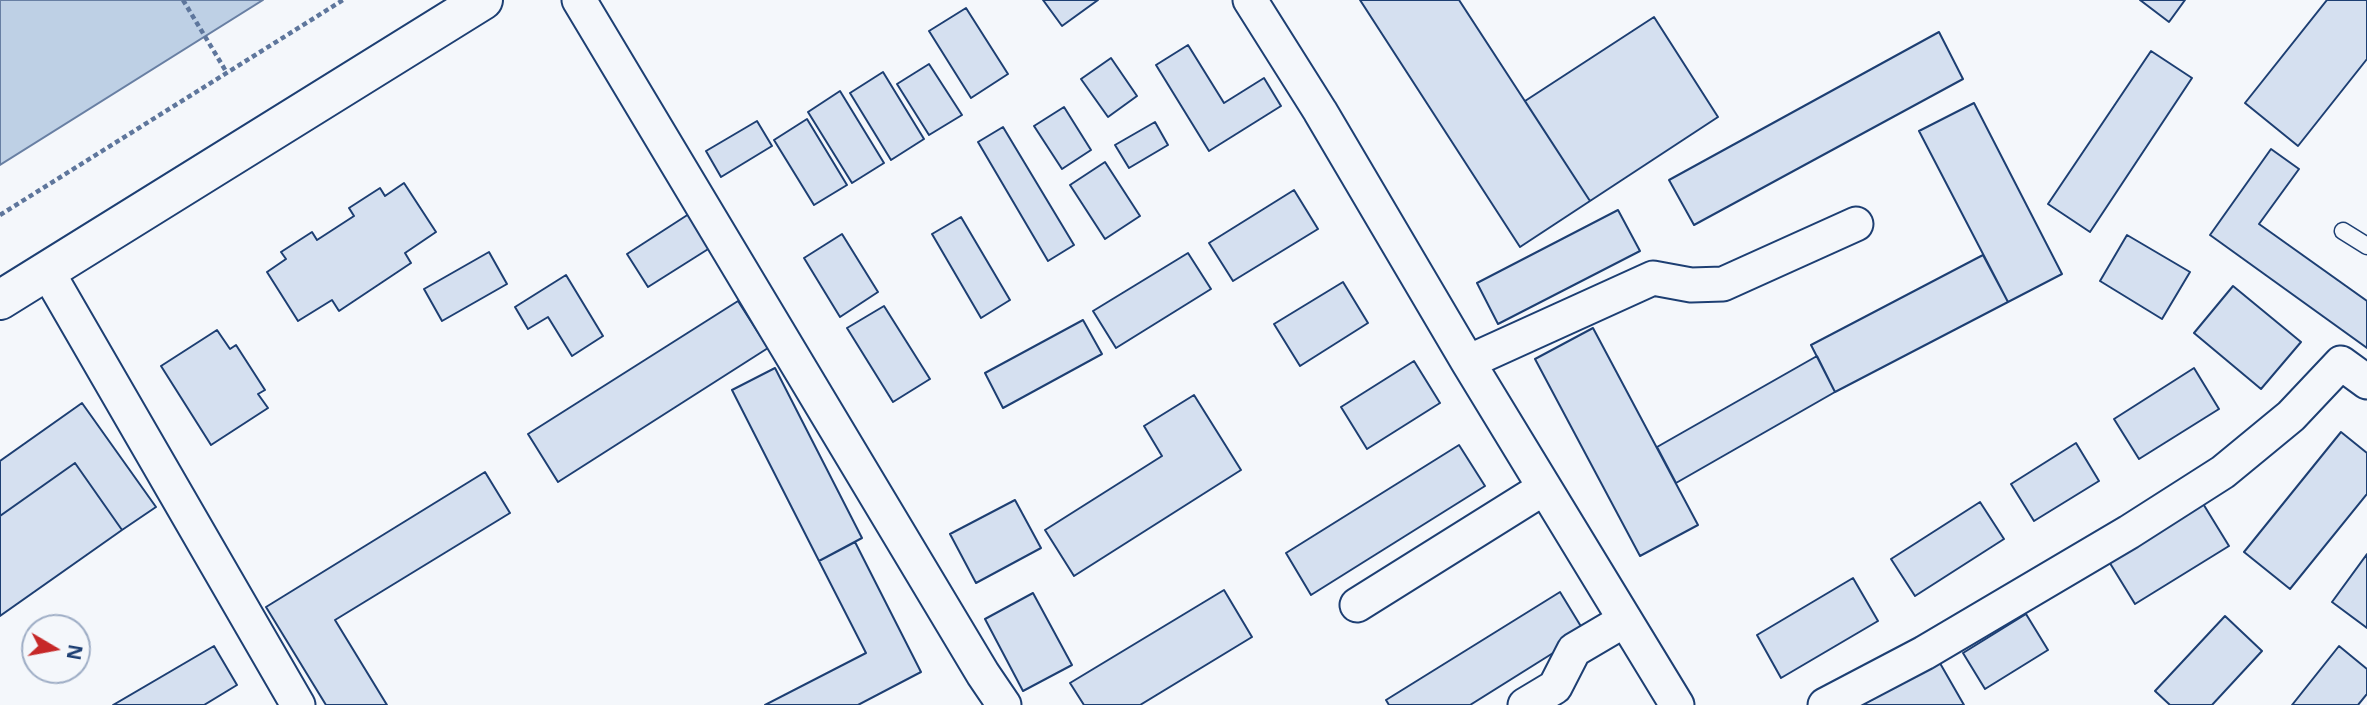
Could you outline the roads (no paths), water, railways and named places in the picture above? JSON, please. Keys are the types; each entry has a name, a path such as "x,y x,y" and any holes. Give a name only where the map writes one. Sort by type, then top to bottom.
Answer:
{"street":[{"path":"0,300 483,0"},
{"path":"579,0 1004,705"},
{"path":"1250,0 1320,111 1468,362 1677,705"},
{"path":"1468,362 1654,278 1690,285 1723,284 1856,224"},
{"path":"47,271 298,705"},
{"path":"1825,705 1924,653 2129,532 2223,472 2291,416 2341,363 2367,382"},
{"path":"1357,604 1544,488"},
{"path":"1525,705 1555,687 1574,650 1625,620"}],"lane":[{"path":"2343,231 2367,246"}],"water":[{"path":"0,0 263,0 0,165"}]}
